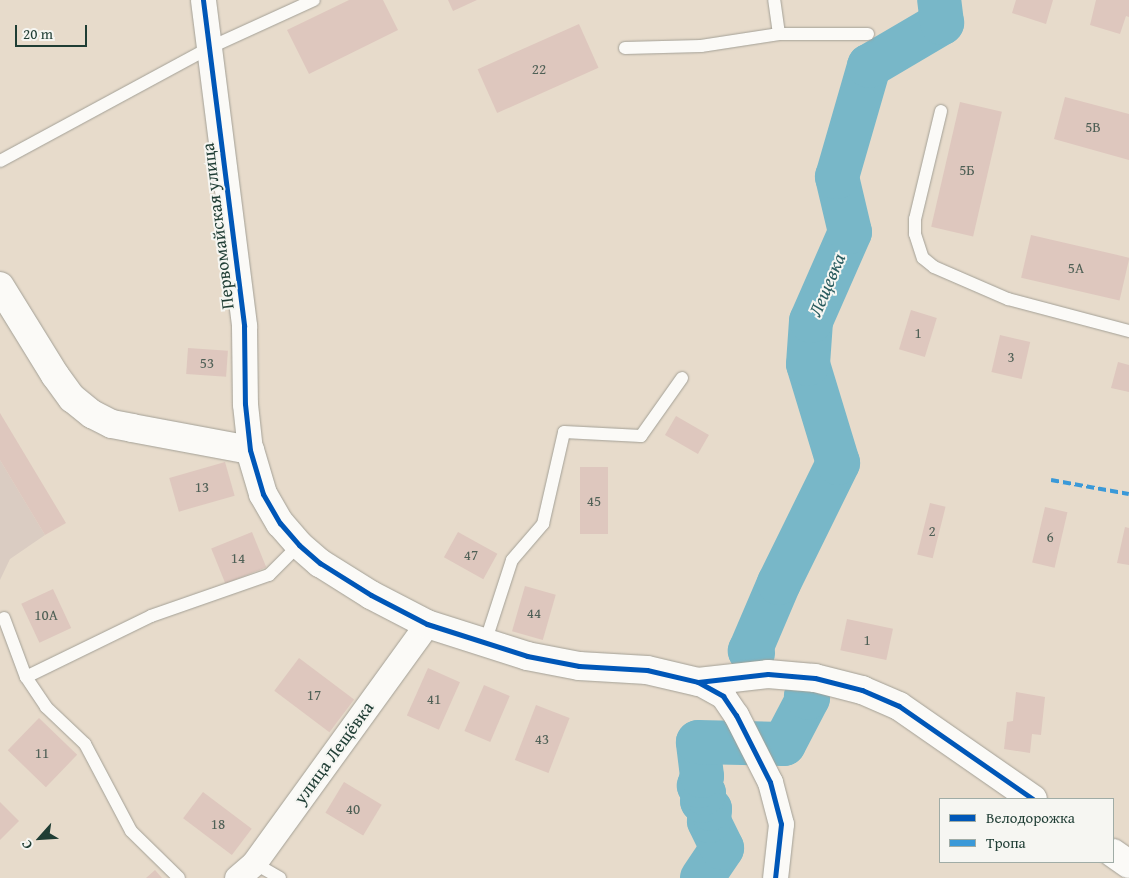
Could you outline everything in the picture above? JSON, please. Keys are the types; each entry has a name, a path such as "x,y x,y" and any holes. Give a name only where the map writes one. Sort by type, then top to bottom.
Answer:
{"street":[{"name":"Первомайская улица","path":"203,0 244,326 245,404 250,450"},
{"path":"0,286 55,375 72,398 92,414 112,424 250,450 263,494 280,523 299,545 320,563 371,595 427,624 527,656 579,666 647,670 698,682 723,696 736,715 770,782 781,824 776,878"},
{"name":"улица Лещёвка","path":"245,870 427,624"},
{"path":"698,682 768,674 815,678 862,690 899,706 1032,798"},
{"path":"1114,854 1129,864"}],"lane":[{"path":"0,161 210,47 314,0"},
{"path":"774,0 779,34"},
{"path":"625,48 702,46 779,34 868,34"},
{"path":"941,111 915,219 915,234 923,258 934,267 1008,299 1129,331"},
{"path":"485,642 512,560 543,524 564,432 641,436 682,378"},
{"path":"26,677 151,616 269,575 299,545"},
{"path":"4,618 26,677 46,707 85,744 130,831 179,878"},
{"path":"245,870 280,878"}],"shaded area":[{"path":"0,460 45,535 10,559 0,580"}],"building":[{"path":"349,0 383,0 398,30 309,74 287,30"},
{"path":"448,0 477,0 453,11"},
{"path":"1016,0 1053,0 1046,24 1012,13"},
{"path":"1096,0 1129,0 1129,17 1126,16 1120,34 1090,25"},
{"path":"579,24 599,68 497,113 478,69"},
{"path":"1065,97 1129,114 1129,160 1054,139"},
{"path":"960,102 1002,112 973,236 931,227"},
{"path":"1031,235 1129,258 1120,301 1021,278"},
{"path":"911,310 937,318 925,357 899,349"},
{"path":"1000,335 1030,342 1022,379 991,372"},
{"path":"188,348 228,351 226,377 186,374"},
{"path":"1118,362 1129,365 1129,392 1111,388"},
{"path":"0,413 66,523 45,535 0,460"},
{"path":"676,416 709,435 698,454 665,435"},
{"path":"225,462 235,496 179,512 169,478"},
{"path":"580,467 608,467 608,534 580,534"},
{"path":"930,503 946,507 933,558 917,554"},
{"path":"1045,507 1067,512 1055,568 1032,563"},
{"path":"1125,527 1129,528 1129,565 1117,563"},
{"path":"252,532 266,567 225,584 211,548"},
{"path":"458,532 497,554 483,579 444,557"},
{"path":"525,586 556,595 543,640 512,631"},
{"path":"53,589 71,628 39,643 21,604"},
{"path":"847,619 893,629 886,660 840,650"},
{"path":"299,658 354,700 329,732 274,691"},
{"path":"428,668 460,682 439,730 407,716"},
{"path":"484,685 510,696 490,742 464,731"},
{"path":"1016,692 1045,697 1041,735 1032,734 1030,753 1004,749 1007,722 1013,721"},
{"path":"536,705 570,718 548,773 515,760"},
{"path":"39,718 77,755 46,787 8,750"},
{"path":"344,782 382,805 363,836 325,813"},
{"path":"203,792 252,829 232,855 183,818"},
{"path":"0,802 19,821 0,840"},
{"path":"155,870 162,878 146,878"}],"waterway":[{"name":"Лещевка","path":"753,653 750,651 779,583 838,463 808,364 811,321 850,232 837,177 869,66 942,23 939,0"},
{"name":"Лещевка","path":"702,878 722,848 709,821 710,809 702,801 704,793 699,786 702,776 698,742 784,744 808,698 806,696"}],"marked path":[{"path":"1051,480 1129,494"}],"cycle path":[{"path":"203,0 244,326 245,404 250,450 263,494 280,523 299,545 320,563 371,595 427,624 527,656 579,666 647,670 698,682 723,696 736,715 770,782 781,824 775,878"},
{"path":"698,682 768,674 815,678 862,690 899,706 1032,798"}]}
